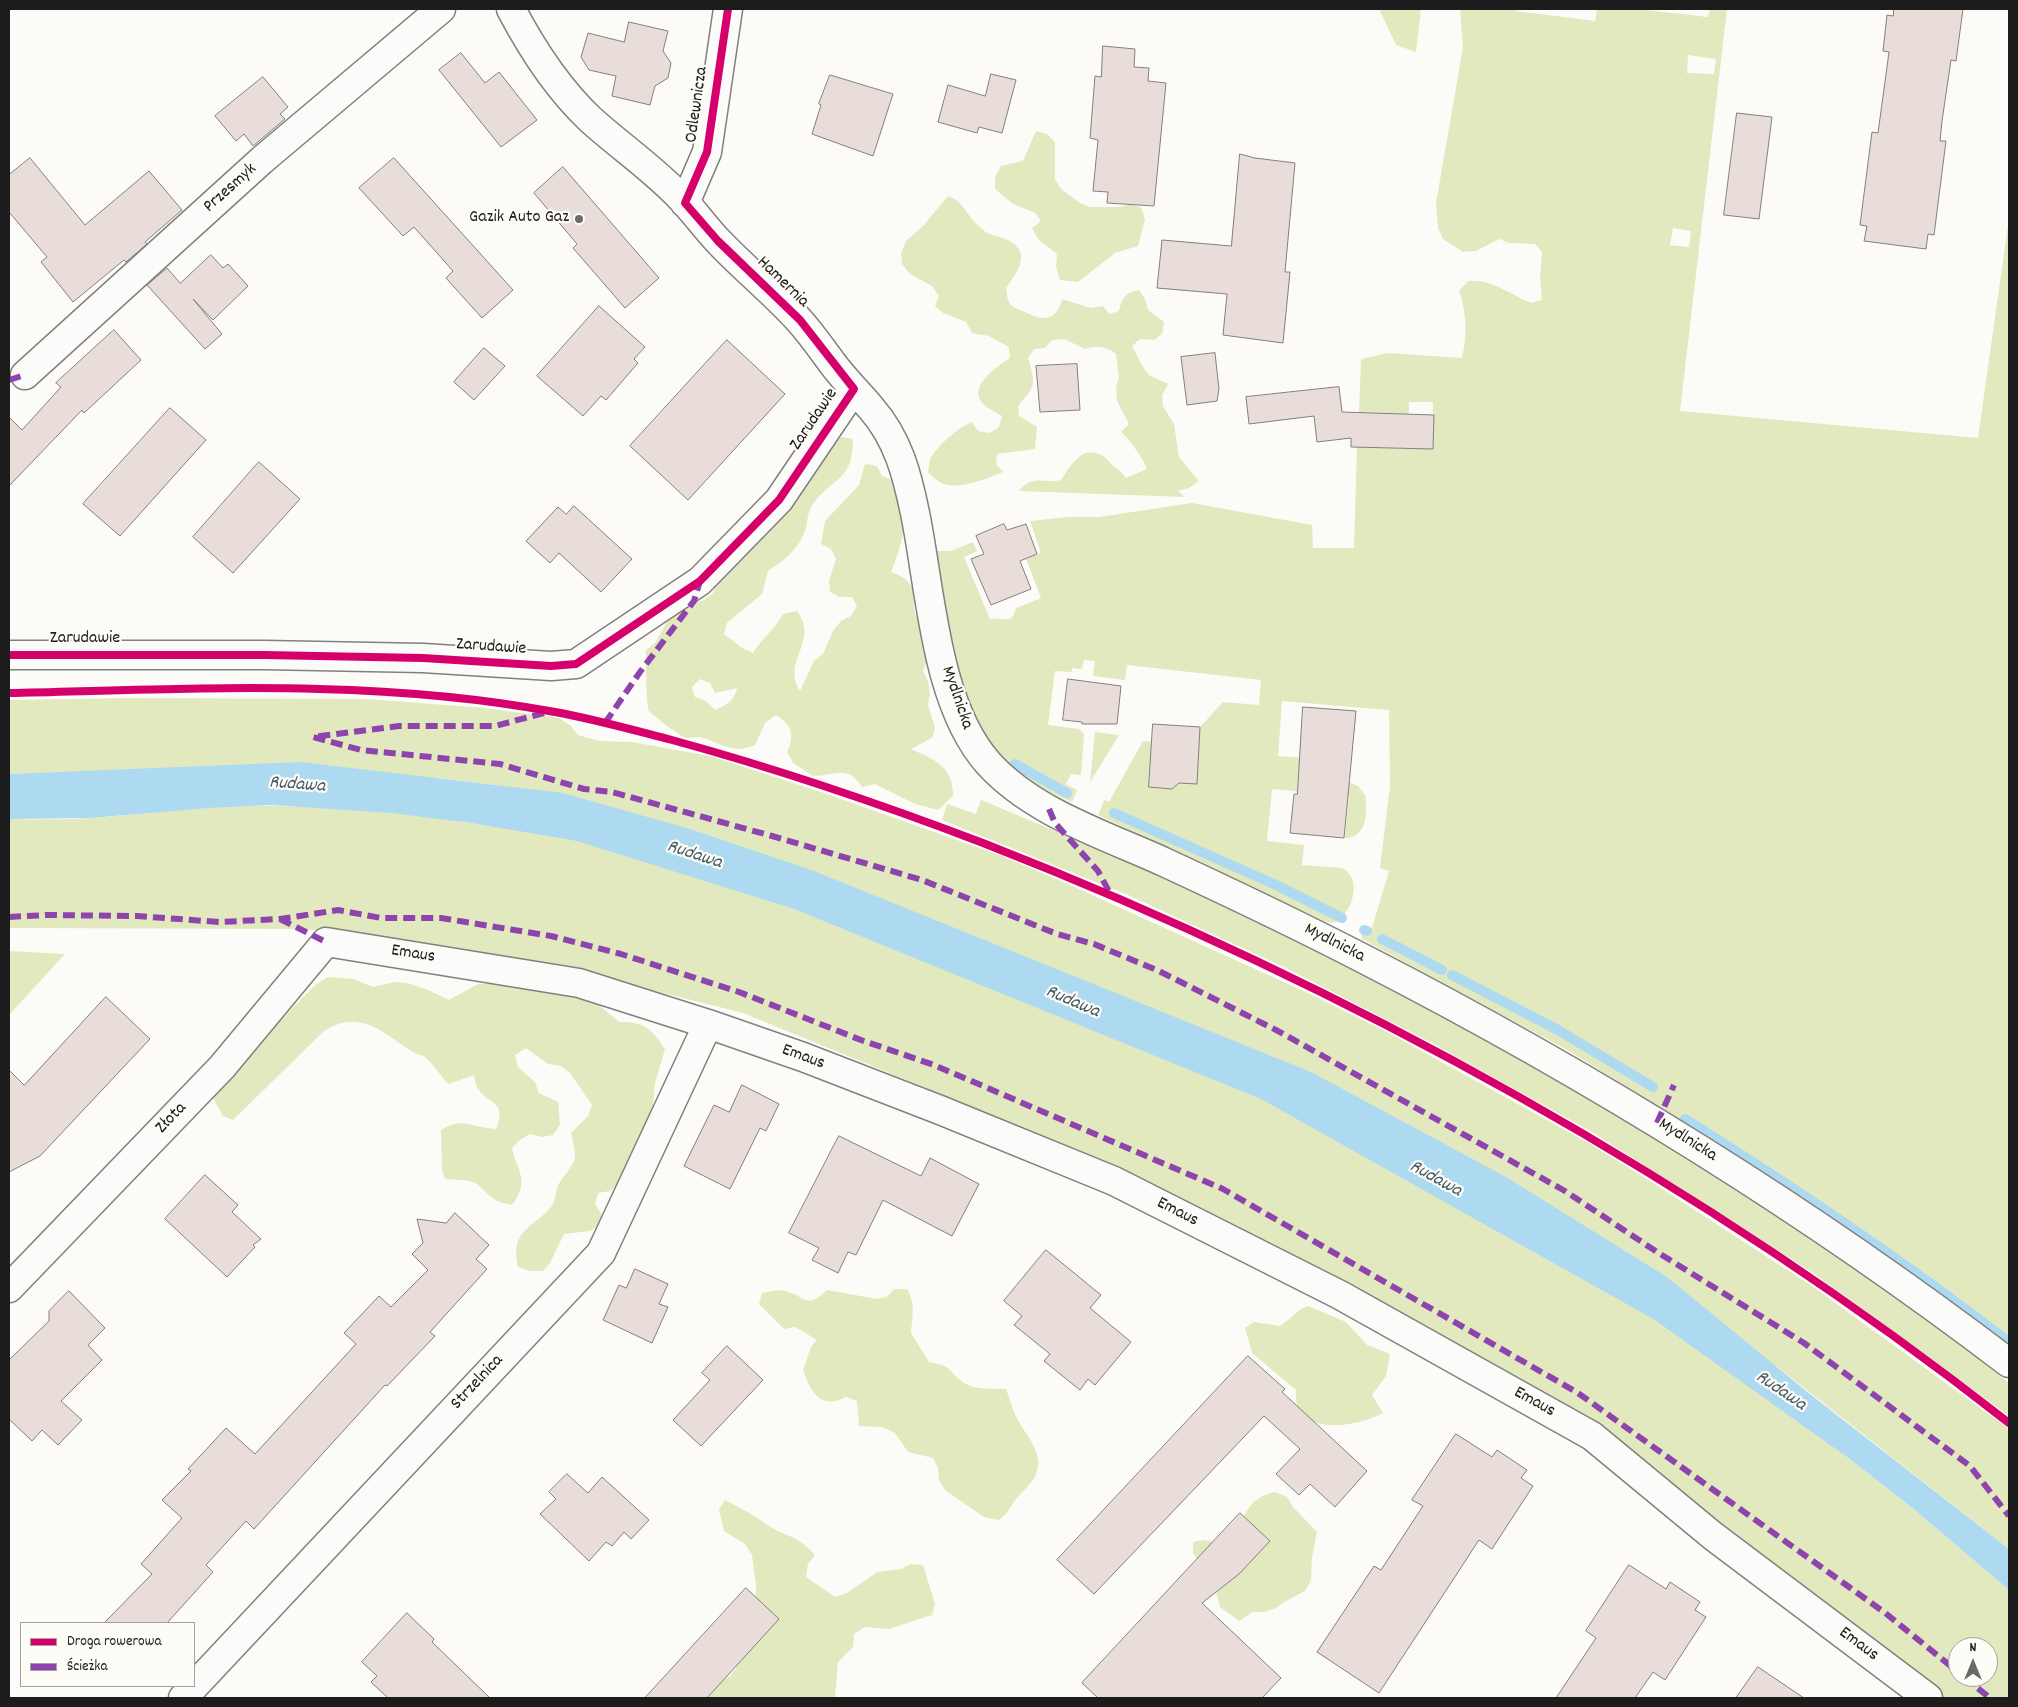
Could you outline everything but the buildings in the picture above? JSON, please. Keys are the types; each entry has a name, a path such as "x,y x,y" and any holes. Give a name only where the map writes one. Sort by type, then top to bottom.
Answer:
{"street":[{"name":"Przesmyk","path":"25,375 262,160 441,9"},
{"name":"Hamernia","path":"511,9 553,78 588,117 660,177 718,241 800,320 854,389"},
{"name":"Odlewnicza","path":"685,203 707,152 728,9"},
{"name":"Zarudawie","path":"9,655 264,655 423,658 551,666 576,664 700,581 779,500 854,389"},
{"name":"Mydlnicka","path":"854,389 886,426 898,448 907,474 936,633 958,715 972,742 991,766 1016,789 1049,809 1214,885 1361,957 1550,1059 1672,1132 1854,1249 2009,1363"},
{"name":"Emaus","path":"326,942 579,982 708,1024 940,1110 1114,1181 1348,1299 1592,1436 1713,1536 1928,1698"},
{"name":"Złota","path":"9,1288 222,1067 326,942"},
{"name":"Strzelnica","path":"195,1684 601,1253 708,1024"},
{"name":"Strzelnica","path":"182,1698 192,1687"}],"green space":[{"path":"1379,9 1421,9 1416,52 1396,45"},
{"path":"1460,9 1516,9 1516,11 1595,21 1597,9 1637,9 1708,17 1710,9 1727,9 1680,411 1978,438 2009,218 2009,1347 1872,1245 1685,1123 1569,1051 1362,939 1361,934 1366,926 1372,928 1389,871 1380,868 1390,786 1389,710 1282,701 1278,756 1316,759 1348,782 1358,786 1365,795 1366,816 1362,829 1358,834 1345,838 1349,796 1272,789 1267,841 1304,845 1302,865 1341,868 1348,872 1352,878 1354,892 1349,908 1339,920 1332,922 1324,921 1098,815 1104,800 1109,802 1143,741 1152,742 1149,781 1156,788 1172,789 1179,783 1200,727 1223,702 1259,705 1261,680 1127,665 1125,680 1093,676 1095,661 1084,660 1082,669 1072,668 1072,672 1055,671 1048,725 1079,729 1084,734 1081,775 1071,774 1066,784 1077,790 1072,802 1034,783 1005,760 983,732 967,700 956,666 948,629 936,551 951,551 973,542 977,551 964,557 990,619 1006,619 1012,618 1016,608 1041,598 1026,559 1041,553 1030,521 1068,517 1099,517 1192,503 1312,525 1313,548 1354,548 1357,447 1427,449 1433,440 1433,402 1409,402 1409,414 1359,412 1361,359 1388,353 1462,358 1465,342 1465,324 1464,307 1459,291 1468,281 1485,282 1531,303 1542,300 1540,278 1542,252 1535,244 1509,243 1499,239 1476,251 1463,252 1443,239 1438,228 1436,203 1463,47","holes":["1688,55 1716,59 1714,74 1687,73","1673,228 1691,231 1689,247 1670,245"]},
{"path":"1036,131 1047,134 1055,142 1055,179 1061,189 1080,203 1090,207 1120,207 1132,204 1141,208 1145,219 1138,246 1115,253 1078,282 1060,280 1056,266 1057,254 1038,239 1032,228 1041,221 1035,213 1013,204 995,189 995,177 1001,166 1023,161"},
{"path":"948,196 958,202 975,223 989,234 1000,237 1017,247 1021,259 1016,273 1006,288 1009,302 1015,308 1039,318 1045,318 1057,311 1062,299 1091,308 1103,306 1109,314 1119,311 1125,297 1139,290 1145,299 1148,310 1164,322 1162,334 1154,340 1140,339 1132,346 1149,375 1168,384 1162,395 1163,406 1174,424 1179,457 1199,481 1189,488 1178,491 1185,497 1019,491 1034,481 1061,480 1078,458 1089,452 1104,457 1126,478 1147,469 1136,449 1121,432 1129,424 1117,401 1116,388 1119,377 1116,354 1101,347 1085,349 1064,339 1052,340 1045,348 1034,349 1028,358 1033,384 1018,406 1019,416 1037,427 1035,449 997,454 996,464 1003,472 968,484 954,486 945,484 928,472 932,456 945,441 961,428 972,422 978,431 990,433 999,427 1002,416 982,403 979,390 986,377 1010,358 1009,347 989,336 972,333 966,322 943,313 935,306 939,296 932,286 910,274 902,264 901,253 906,241 923,226"},
{"path":"841,437 853,439 852,454 845,472 812,506 800,542 786,558 768,571 762,594 727,623 724,634 742,648 753,653 783,614 797,611 803,622 804,632 795,670 795,680 800,691 814,661 823,654 833,631 841,621 851,616 857,606 852,597 840,597 830,592 829,581 836,559 831,549 821,544 825,521 859,485 865,464 877,466 882,476 894,481 902,506 903,527 900,548 891,572 902,577 912,588 916,614 920,622 928,629 928,658 923,671 928,681 930,694 928,705 935,728 932,738 911,749 941,765 950,778 953,796 938,810 915,804 875,784 862,787 857,780 846,773 813,776 793,763 787,752 791,740 789,727 776,715 765,723 755,745 740,749 727,747 700,737 686,738 667,726 649,711 646,650 655,643 672,613 681,607 704,600 713,593 730,552","holes":["700,679 710,683 715,693 737,688 729,702 715,710 706,701 695,697 692,687"]},
{"path":"128,698 367,699 485,708 559,718 571,726 578,735 600,741 632,742 710,756 824,793 1002,856 1308,993 1391,1034 1592,1145 1650,1181 1812,1286 2009,1429 2009,1549 1775,1365 1847,1457 1910,1506 2009,1590 2009,1698 1915,1698 1695,1511 1352,1288 965,1104 743,1013 619,982 376,937 303,929 9,928 9,819 82,819 222,807 300,807 134,770 9,774 9,700","holes":["436,778 496,785 472,823 461,822"]},
{"path":"1095,732 1119,735 1090,782"},
{"path":"981,800 1163,876 1268,925 1499,1043 1703,1165 1901,1297 2009,1383 2009,1416 1813,1273 1592,1132 1430,1042 1286,968 1128,895 942,820 947,804 976,814"},
{"path":"9,951 65,954 9,1015"},
{"path":"328,977 353,979 373,987 395,982 407,983 449,1000 478,984 513,984 578,993 600,1006 619,1022 635,1023 651,1031 665,1049 655,1083 653,1105 645,1124 647,1135 620,1185 610,1191 598,1193 595,1204 601,1213 601,1224 590,1231 564,1234 550,1263 543,1271 530,1271 518,1267 516,1254 520,1237 553,1204 558,1185 573,1164 575,1150 571,1133 588,1116 592,1105 570,1073 561,1066 548,1064 526,1048 515,1055 518,1067 535,1082 539,1093 558,1102 560,1125 553,1135 542,1137 530,1134 512,1148 521,1183 517,1197 512,1205 496,1200 475,1183 466,1180 445,1179 442,1169 441,1130 462,1123 496,1129 500,1113 498,1108 481,1093 476,1086 474,1075 449,1084 425,1057 415,1053 381,1031 359,1022 336,1025 323,1032 233,1120 223,1116 212,1096 217,1085 315,985"},
{"path":"894,1289 907,1289 910,1295 913,1311 911,1333 929,1362 948,1368 960,1380 970,1386 1006,1389 1013,1410 1033,1445 1038,1458 1036,1475 999,1520 984,1517 946,1491 939,1480 938,1468 933,1458 908,1452 895,1433 882,1427 859,1426 857,1401 846,1397 830,1402 818,1397 810,1386 803,1370 811,1347 817,1340 795,1327 784,1329 759,1304 762,1293 777,1290 786,1291 811,1301 827,1290 877,1299 887,1297"},
{"path":"1308,1306 1346,1322 1367,1345 1390,1354 1386,1376 1372,1395 1383,1413 1364,1421 1340,1425 1318,1423 1309,1419 1298,1408 1296,1390 1252,1353 1245,1328 1254,1322 1280,1326"},
{"path":"1275,1492 1287,1497 1293,1507 1317,1532 1312,1557 1311,1580 1305,1591 1276,1608 1265,1612 1253,1612 1239,1621 1220,1607 1214,1584 1193,1553 1193,1542 1204,1540 1216,1542 1233,1529 1255,1501 1260,1497"},
{"path":"725,1500 776,1530 798,1540 809,1549 815,1555 808,1564 806,1577 835,1597 847,1593 877,1572 901,1569 911,1564 923,1565 935,1604 932,1615 889,1629 865,1627 854,1634 853,1647 838,1662 835,1698 687,1698 708,1685 730,1676 736,1668 737,1656 755,1623 756,1586 752,1555 745,1544 724,1531 719,1509"}],"water":[{"name":"Rudawa","path":"301,762 563,793 690,829 814,871 1311,1072 1506,1177 1667,1277 1810,1394 2009,1549 2009,1590 1910,1506 1847,1457 1655,1320 1261,1099 794,909 577,841 472,823 391,813 271,805 91,818 9,819 9,774"}],"waterway":[{"path":"1015,764 1067,793"},
{"path":"1114,813 1276,885 1342,918"},
{"path":"1382,939 1442,970"},
{"path":"1452,975 1558,1030 1653,1087"},
{"path":"1685,1119 1850,1227 1930,1283 2009,1342"}],"marked path":[{"path":"9,380 25,375"},
{"path":"605,723 640,672 694,601 700,581"},
{"path":"544,713 495,726 399,726 313,737 361,750 500,764 584,789 612,792 772,836 922,880 1057,934 1094,944 1159,971 1278,1031 1565,1191 1657,1252 1804,1343 1970,1466 2009,1516"},
{"path":"1049,809 1055,823 1098,871 1111,895"},
{"path":"9,917 46,915 137,916 219,922 280,919 338,910 381,918 441,918 551,936 621,954 739,992 861,1040 934,1065 1223,1189 1578,1393 1884,1612 1948,1664"},
{"path":"280,919 326,942"},
{"path":"1657,1123 1674,1085"},
{"path":"1976,1687 1990,1698"}],"cycle path":[{"path":"9,655 264,655 423,658 551,666 576,664 700,581 779,500 854,389 800,320 718,241 685,203 707,152 728,9"},
{"path":"9,693 282,688 419,694 487,701 570,715 712,751 829,788 983,843 1119,899 1254,960 1387,1025 1517,1096 1645,1171 1770,1251 1892,1335 2009,1423"}],"place":[{"name":"Gazik Auto Gaz","path":"579,219"}]}
